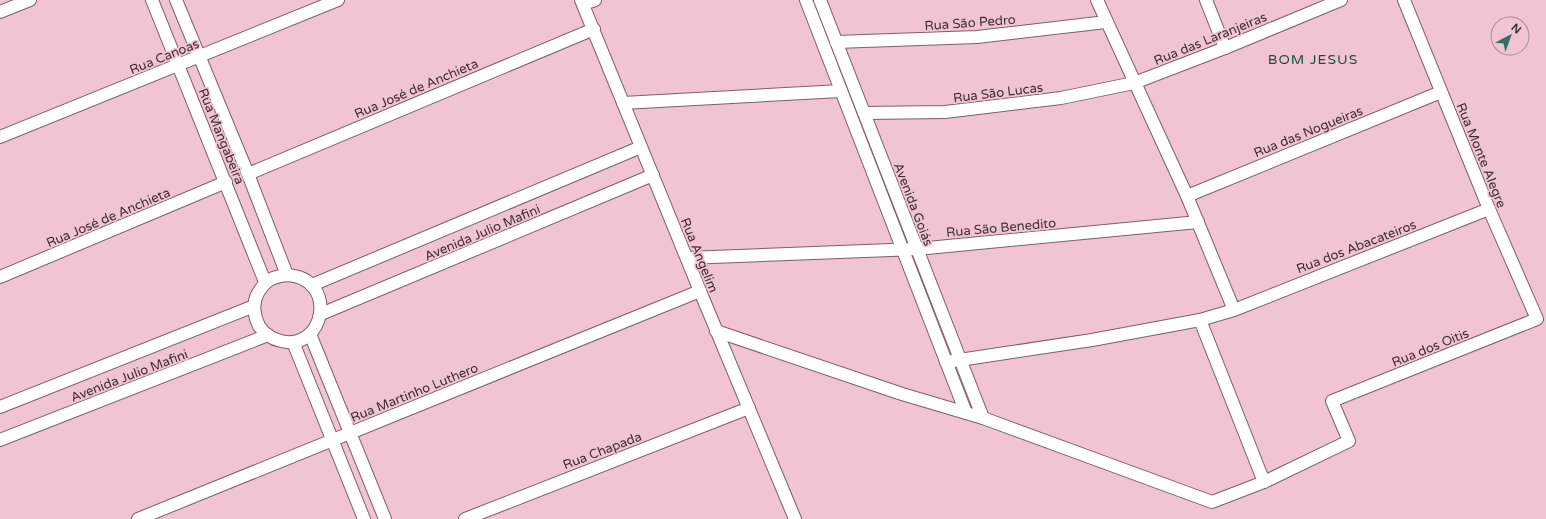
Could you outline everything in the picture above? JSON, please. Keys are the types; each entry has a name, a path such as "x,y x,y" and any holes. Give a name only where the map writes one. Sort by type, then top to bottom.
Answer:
{"street":[{"path":"0,12 30,0"},
{"name":"Rua Mangabeira","path":"152,0 265,282"},
{"name":"Rua Mangabeira","path":"176,0 248,174 287,275"},
{"name":"Rua Canoas","path":"0,138 338,0"},
{"path":"582,2 595,0"},
{"name":"Avenida Goiás","path":"806,0 966,413"},
{"name":"Avenida Goiás","path":"820,0 983,418"},
{"path":"1097,0 1187,196 1234,310"},
{"path":"1206,0 1225,48"},
{"name":"Rua das Laranjeiras","path":"1134,83 1225,48 1341,0"},
{"name":"Rua Monte Alegre","path":"1404,0 1489,209 1537,319"},
{"name":"Rua Angelim","path":"582,2 716,331 795,519"},
{"name":"Rua São Pedro","path":"836,42 977,37 1106,22"},
{"name":"Rua José de Anchieta","path":"248,174 594,29"},
{"name":"Rua São Lucas","path":"864,113 945,112 1061,98 1134,83"},
{"path":"623,103 841,91"},
{"name":"Rua das Nogueiras","path":"1187,196 1441,92"},
{"name":"Avenida Julio Mafini","path":"312,285 641,147"},
{"name":"Avenida Julio Mafini","path":"321,314 653,175"},
{"name":"Rua José de Anchieta","path":"0,277 226,182"},
{"name":"Rua dos Abacateiros","path":"946,362 1092,340 1200,320 1234,310 1489,209"},
{"name":"Rua São Benedito","path":"687,258 903,250 1198,222"},
{"path":"287,275 300,278 312,285 318,294 321,303 321,314 317,324 310,334 293,342 284,342 275,340 260,327 255,317 254,306 256,296 265,282 287,275"},
{"name":"Rua Martinho Luthero","path":"138,519 700,292"},
{"name":"Avenida Julio Mafini","path":"0,407 254,306"},
{"name":"Rua dos Oitis","path":"1264,482 1349,442 1332,401 1537,319"},
{"path":"716,331 902,394 983,418 1212,502 1264,482 1200,320"},
{"path":"310,334 385,519"},
{"name":"Avenida Julio Mafini","path":"0,440 268,335"},
{"path":"293,342 364,519"},
{"name":"Rua Chapada","path":"465,519 749,408"}],"district":[{"name":"BOM JESUS","path":"1313,59"}]}
